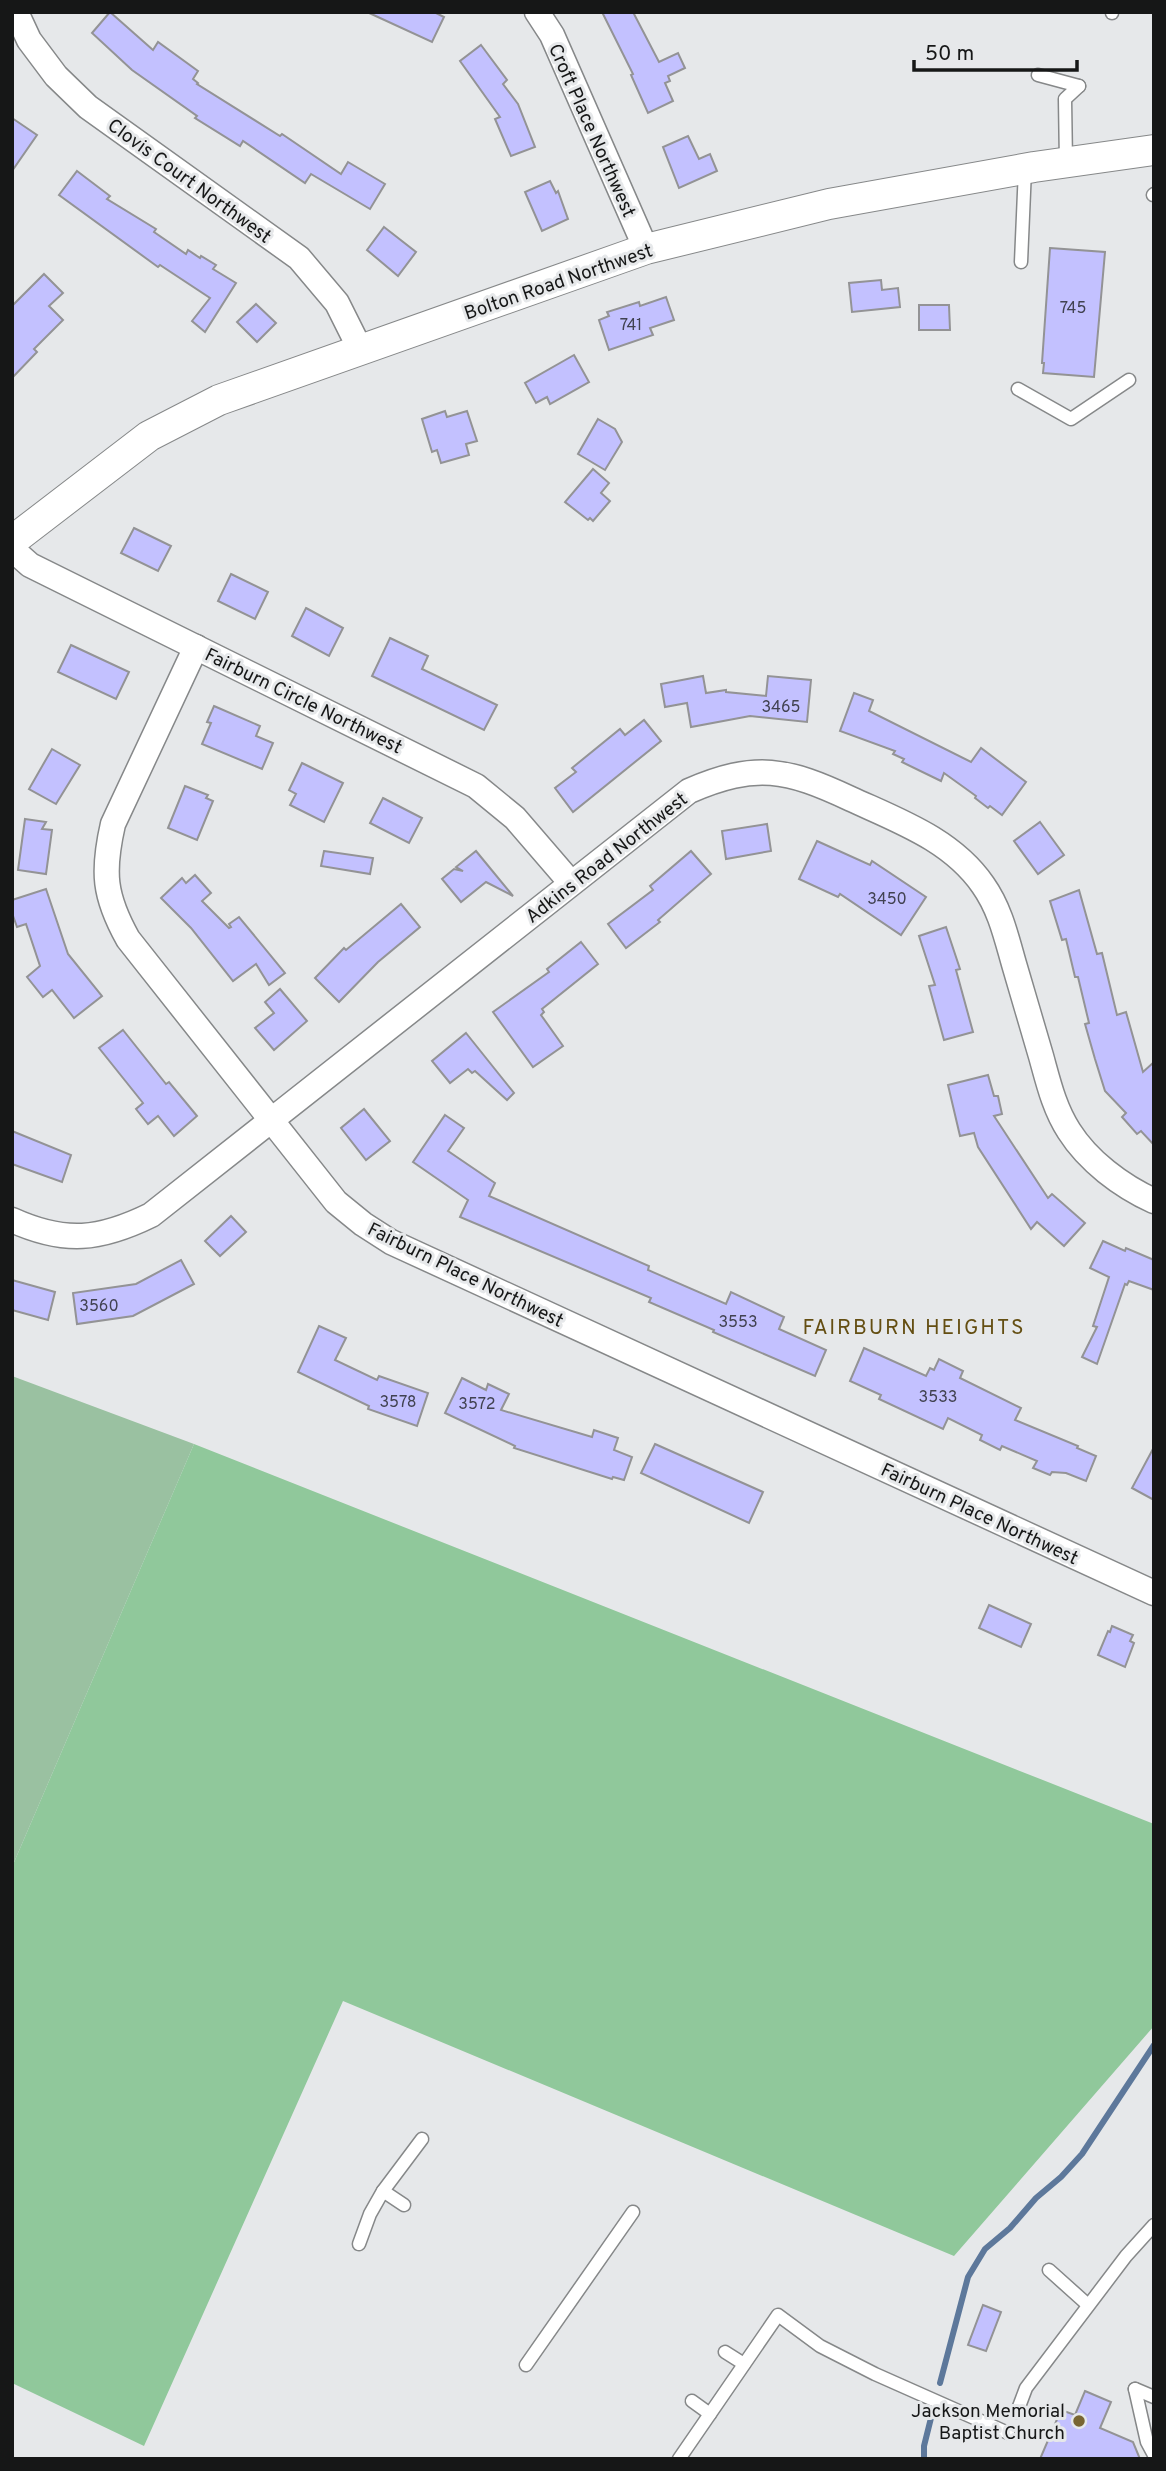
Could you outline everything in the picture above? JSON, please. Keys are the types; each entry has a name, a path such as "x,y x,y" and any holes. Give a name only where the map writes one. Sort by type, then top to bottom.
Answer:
{"street":[{"name":"Clovis Court Northwest","path":"16,12 21,45 88,107 299,258 337,303 360,349"},
{"name":"Croft Place Northwest","path":"537,12 552,36 646,249"},
{"name":"Bolton Road Northwest","path":"12,541 149,436 219,400 646,249 829,204 1025,169 1154,150"},
{"name":"Fairburn Circle Northwest","path":"12,549 30,565 476,786 515,818 571,883"},
{"name":"Fairburn Place Northwest","path":"196,647 113,824 106,855 107,888 114,915 128,939 336,1202 391,1242 1154,1593"},
{"name":"Adkins Road Northwest","path":"12,1220 60,1236 90,1236 122,1229 151,1214 689,791 718,778 755,772 784,774 817,783 920,830 959,858 983,885 1000,916 1053,1098 1068,1130 1090,1158 1138,1194 1154,1201"}],"lane":[{"path":"1038,75 1079,86 1065,99 1066,163"},
{"path":"1021,262 1025,169"},
{"path":"1018,389 1071,419 1129,380"},
{"path":"359,2244 370,2214 383,2191 422,2139"},
{"path":"383,2191 404,2205"},
{"path":"526,2365 557,2311 633,2212"},
{"path":"1017,2412 1026,2388 1126,2256 1154,2225"},
{"path":"1049,2270 1088,2305"},
{"path":"679,2459 778,2315 831,2351 875,2374 1008,2433"},
{"path":"725,2351 744,2364"},
{"path":"1154,2397 1135,2389 1147,2442 1154,2455"},
{"path":"692,2402 710,2414"}],"green space":[{"path":"12,1376 194,1444 12,1867"},
{"path":"194,1444 1154,1824 1154,2026 954,2256 343,2001 144,2446 12,2383 12,1867"}],"building":[{"path":"110,12 153,50 158,42 198,71 193,79 197,84 280,136 282,134 341,174 348,162 385,184 370,209 311,174 305,183 243,141 240,146 195,118 197,116 132,70 92,33"},
{"path":"367,12 434,12 444,17 432,42"},
{"path":"602,12 633,12 659,62 678,53 685,68 668,76 670,81 665,83 673,101 648,113 631,75 633,74"},
{"path":"481,45 507,80 503,84 518,104 535,147 511,156 495,119 500,117 460,61"},
{"path":"12,118 37,135 12,171"},
{"path":"688,136 699,159 710,154 717,171 679,188 663,147"},
{"path":"77,171 110,196 107,199 156,229 154,232 186,254 188,250 216,265 213,269 236,283 205,332 192,321 210,298 160,265 158,267 59,195"},
{"path":"550,181 556,193 558,191 568,219 542,231 525,192"},
{"path":"384,227 416,252 398,276 367,250"},
{"path":"1050,248 1105,252 1094,377 1043,373"},
{"path":"44,274 63,293 49,306 63,320 34,349 37,352 12,378 12,306"},
{"path":"881,280 882,290 898,288 900,307 852,312 849,283"},
{"path":"666,297 674,320 650,328 653,335 609,350 599,320 609,316 607,312 639,302 640,306"},
{"path":"256,304 276,323 257,342 237,322"},
{"path":"919,305 949,305 950,330 919,330"},
{"path":"574,355 589,382 550,404 547,397 536,403 525,383"},
{"path":"445,411 447,417 467,411 477,441 466,444 469,455 441,463 437,450 432,452 422,419"},
{"path":"598,419 615,429 622,442 605,470 578,454"},
{"path":"593,469 609,483 601,493 610,501 593,521 565,502"},
{"path":"134,528 171,546 158,571 121,553"},
{"path":"231,574 268,592 255,619 218,601"},
{"path":"306,608 343,628 329,656 292,636"},
{"path":"390,638 428,656 422,669 497,705 484,730 372,676"},
{"path":"71,645 129,672 116,699 58,672"},
{"path":"703,676 706,693 726,690 766,696 768,676 811,680 807,722 750,716 691,727 687,703 665,707 661,684"},
{"path":"854,693 873,700 869,711 971,762 981,748 1026,782 1002,815 990,806 988,808 944,773 941,781 902,762 904,759 893,754 895,751 840,731"},
{"path":"214,706 260,726 256,736 273,743 262,769 202,744 211,723 207,722"},
{"path":"644,720 661,741 573,812 555,788 576,772 572,768 620,729 625,735"},
{"path":"52,749 80,765 56,804 29,789"},
{"path":"302,763 343,783 324,822 290,805 296,794 289,790"},
{"path":"185,786 208,795 206,798 213,801 197,840 168,828"},
{"path":"383,798 422,818 409,843 370,823"},
{"path":"25,819 46,822 42,829 52,830 46,874 18,870"},
{"path":"1040,822 1064,855 1038,874 1014,841"},
{"path":"767,824 771,851 726,859 722,831"},
{"path":"817,841 870,865 872,861 926,897 901,935 840,894 838,897 799,879"},
{"path":"324,851 373,858 370,874 321,866"},
{"path":"476,851 513,896 486,882 461,902 442,879 454,869 463,871 456,867"},
{"path":"691,851 711,874 658,920 660,922 626,948 608,924 653,890 650,886"},
{"path":"195,875 211,893 202,901 229,928 229,924 239,917 285,973 269,985 256,964 233,981 191,928 161,898 182,878 186,883"},
{"path":"46,889 68,954 102,996 74,1018 52,990 43,997 27,977 40,966 26,924 17,927 12,913 12,900"},
{"path":"1079,890 1097,954 1102,953 1117,1015 1126,1012 1143,1072 1154,1062 1154,1145 1141,1131 1137,1134 1122,1117 1126,1113 1105,1091 1095,1059 1085,1024 1089,1023 1078,977 1075,977 1066,939 1062,940 1050,901"},
{"path":"401,904 420,927 378,962 339,1002 315,978 344,948 346,950"},
{"path":"946,927 960,969 956,970 973,1032 944,1040 929,986 935,985 919,936"},
{"path":"581,942 598,964 542,1009 544,1012 541,1015 563,1046 533,1067 493,1012 549,972 547,969"},
{"path":"280,989 307,1021 274,1050 255,1028 274,1013 265,1002"},
{"path":"123,1030 166,1084 169,1082 197,1116 174,1136 158,1116 148,1124 136,1109 143,1103 99,1048"},
{"path":"466,1033 514,1093 507,1100 475,1071 472,1073 468,1069 450,1083 432,1061"},
{"path":"988,1075 994,1096 998,1096 1002,1114 994,1116 1048,1198 1052,1194 1085,1223 1064,1246 1037,1222 1031,1229 978,1147 974,1133 960,1136 948,1085"},
{"path":"364,1109 390,1141 366,1160 341,1128"},
{"path":"445,1115 464,1128 448,1151 495,1183 489,1196 649,1266 648,1270 726,1304 731,1292 784,1317 779,1329 826,1350 815,1376 649,1302 651,1298 460,1217 468,1200 413,1162"},
{"path":"12,1131 71,1155 62,1182 12,1164"},
{"path":"231,1216 246,1232 220,1256 205,1241"},
{"path":"1103,1241 1154,1260 1154,1290 1129,1281 1125,1284 1097,1364 1082,1357 1097,1327 1093,1326 1109,1277 1090,1268"},
{"path":"181,1260 194,1284 133,1316 77,1324 73,1293 136,1284"},
{"path":"12,1280 55,1292 48,1320 12,1310"},
{"path":"319,1326 346,1338 335,1360 377,1380 379,1376 428,1393 417,1426 368,1409 369,1406 298,1372"},
{"path":"864,1348 926,1376 930,1368 934,1370 939,1359 963,1371 960,1378 1021,1408 1015,1420 1096,1456 1086,1481 1066,1473 1052,1472 1050,1475 1033,1468 1037,1461 1002,1446 1000,1450 980,1440 982,1435 948,1418 943,1429 879,1399 881,1395 850,1381"},
{"path":"462,1378 486,1390 488,1384 509,1394 501,1410 592,1437 594,1430 618,1438 614,1450 632,1457 624,1480 612,1479 514,1448 515,1446 445,1413"},
{"path":"655,1444 763,1492 749,1523 641,1473"},
{"path":"1154,1447 1154,1500 1132,1488"},
{"path":"989,1605 1031,1624 1021,1647 979,1628"},
{"path":"1112,1626 1133,1635 1130,1641 1134,1643 1125,1667 1098,1655"},
{"path":"983,2305 1001,2312 986,2351 968,2345"},
{"name":"Jackson Memorial Baptist Church","path":"1085,2391 1111,2402 1100,2428 1133,2442 1140,2459 1040,2459 1061,2410 1075,2415"}],"waterway":[{"path":"940,2383 968,2277 985,2249 1010,2228 1036,2198 1061,2177 1082,2154 1154,2045"},
{"path":"924,2459 924,2446 931,2418"}],"place":[{"name":"Jackson Memorial Baptist Church","path":"1079,2421"}],"district":[{"name":"FAIRBURN HEIGHTS","path":"914,1327"}]}
